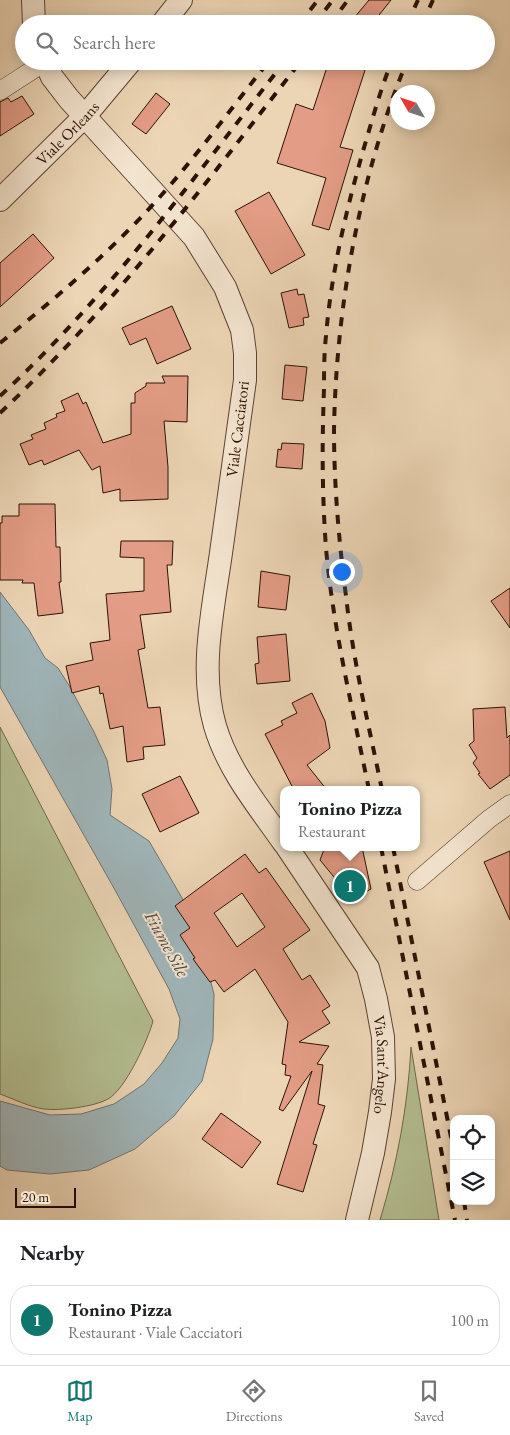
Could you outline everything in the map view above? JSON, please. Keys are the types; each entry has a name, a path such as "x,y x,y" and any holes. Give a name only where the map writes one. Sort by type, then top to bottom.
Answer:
{"street":[{"path":"33,0 34,15"},
{"path":"169,15 181,0"},
{"path":"0,91 33,70"},
{"name":"Viale Cacciatori","path":"49,70 60,89 194,237 225,287 242,330 245,353 244,380 210,635 208,660 210,704 216,728 233,769 280,837"},
{"name":"Viale Orleans","path":"0,200 85,116 124,70"},
{"path":"417,881 489,819 510,804"},
{"name":"Via Sant'Angelo","path":"289,851 368,968 384,1037 384,1079 380,1112 373,1153 357,1220"}],"green space":[{"path":"0,727 153,1021 141,1052 122,1086 108,1099 86,1106 67,1109 44,1109 27,1105 0,1094"},
{"path":"411,1047 439,1220 380,1220 392,1178 401,1135"}],"water":[{"name":"Fiume Sile","path":"0,592 29,630 45,658 58,668 94,732 107,760 112,789 110,815 149,841 189,910 214,994 213,1039 202,1081 174,1116 135,1149 89,1170 50,1174 7,1170 0,1166 0,1101 50,1115 81,1114 114,1104 144,1084 162,1063 178,1038 180,1019 169,989 0,687"}],"building":[{"path":"369,0 391,0 379,15 356,15"},
{"path":"326,70 365,70 340,147 353,150 329,230 312,225 326,178 277,163 296,104 313,110"},
{"path":"156,93 170,104 146,134 132,124"},
{"path":"22,96 34,114 0,136 0,102 8,98 11,102"},
{"path":"269,192 305,255 271,274 235,211"},
{"path":"33,234 54,258 0,307 0,263"},
{"path":"297,289 298,295 304,294 309,317 303,318 304,325 289,328 281,293"},
{"path":"172,306 191,349 157,364 146,338 130,345 122,328"},
{"path":"285,365 307,367 303,401 282,399"},
{"path":"162,376 188,376 187,422 164,421 168,467 168,499 120,501 120,489 103,493 100,466 92,470 79,450 44,465 42,460 29,465 20,444 33,439 31,435 46,429 44,423 57,417 56,414 65,411 61,401 78,393 83,404 86,402 103,443 131,434 131,403 135,403 135,393 146,386 146,383 165,383"},
{"path":"282,443 304,444 302,469 276,467 278,449 281,450"},
{"path":"19,504 55,504 56,547 60,547 61,582 59,582 63,613 38,616 34,583 22,583 23,580 0,580 0,523 2,523 2,516 19,516"},
{"path":"121,541 173,541 172,565 167,565 171,612 140,615 145,648 138,650 148,708 160,707 165,745 143,747 144,759 127,762 123,726 110,729 103,693 100,694 99,686 72,693 66,666 93,660 90,643 110,640 106,594 144,591 144,558 120,557"},
{"path":"261,571 290,576 286,610 258,607"},
{"path":"510,588 510,628 491,601"},
{"path":"286,634 290,681 257,684 255,664 259,663 257,637"},
{"path":"312,693 325,721 330,748 307,765 324,786 292,786 265,734 283,725 281,721 297,713 292,703"},
{"path":"505,707 507,738 510,735 510,775 490,789 478,774 480,773 473,763 477,758 469,745 474,741 473,709"},
{"path":"180,776 199,813 160,832 142,794"},
{"path":"323,851 363,851 371,889 352,899 320,860"},
{"path":"510,851 510,920 484,862"},
{"path":"245,854 259,873 266,868 310,930 283,949 302,980 310,975 330,1006 322,1011 330,1023 299,1042 329,1046 317,1064 323,1065 318,1104 325,1106 313,1144 317,1145 303,1192 277,1184 312,1071 283,1111 279,1109 291,1076 285,1075 286,1065 282,1064 288,1022 255,969 224,992 215,980 210,982 193,959 195,958 180,935 190,928 175,906","holes":["242,893 265,927 237,947 214,913"]},
{"path":"221,1113 261,1142 242,1168 202,1139"}],"railway":[{"path":"306,15 318,0"},
{"path":"321,15 333,0"},
{"path":"337,15 348,0"},
{"path":"411,15 418,0"},
{"path":"426,15 433,0"},
{"path":"0,343 76,280 147,211 194,156 262,70"},
{"path":"0,396 40,358 114,277 278,70"},
{"path":"0,413 120,287 194,198 294,70"},
{"path":"368,786 338,639 329,578 323,468 324,363 328,313 335,266 345,220 373,117 389,70"},
{"path":"381,786 349,620 337,514 334,430 340,336 354,242 376,149 404,70"},
{"path":"382,851 455,1220"},
{"path":"394,851 450,1132"},
{"path":"465,1205 467,1220"}],"place":[{"name":"Tonino Pizza","path":"350,886"}]}
